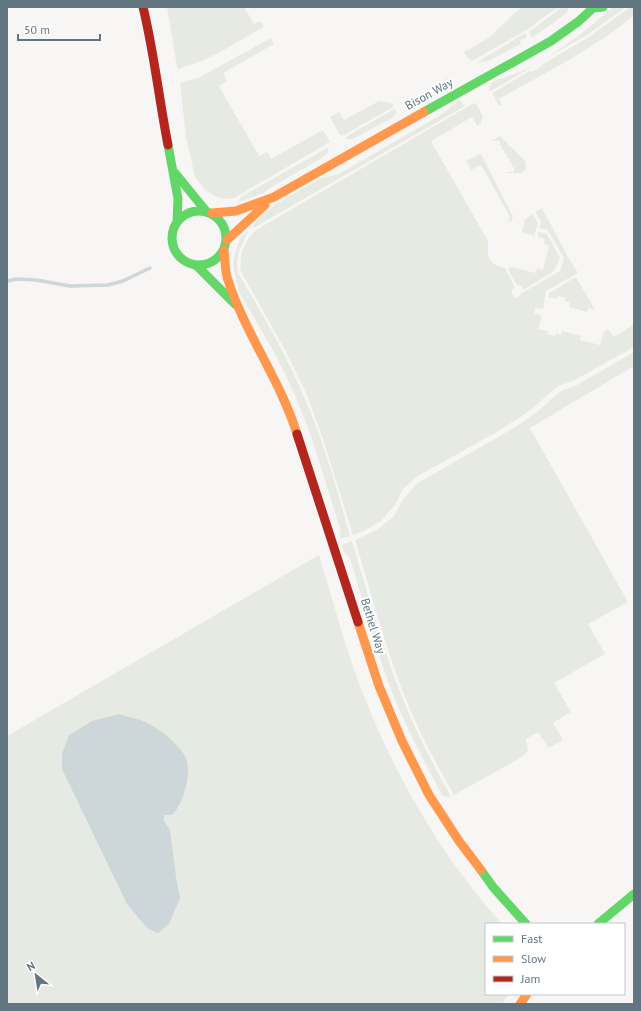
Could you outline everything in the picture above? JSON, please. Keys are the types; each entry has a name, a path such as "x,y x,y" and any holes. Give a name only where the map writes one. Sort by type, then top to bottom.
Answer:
{"street":[{"path":"143,7 150,35 161,110 174,171 178,199 177,222"},
{"name":"Bison Way","path":"209,212 236,211 274,197 361,146 550,41 579,21 593,8 603,7"},
{"path":"174,171 209,212 217,217 225,227 227,240 224,250 216,260 197,266 184,261 174,250 172,235 173,228 183,216 190,212 198,210 209,212"},
{"name":"Bison Way","path":"227,240 274,197"},
{"name":"Bethel Way","path":"224,250 227,276 241,312 284,397 293,420 379,686 402,741 429,795 459,841 493,887 525,923"},
{"name":"Bethel Way","path":"197,266 241,312"},
{"path":"599,923 634,894"},
{"path":"520,1004 526,995"}],"shaded area":[{"path":"167,7 244,7 254,24 261,21 264,27 212,56 178,69"},
{"path":"521,7 558,7 528,29 472,61 468,58 464,52 490,37"},
{"path":"562,7 568,7 568,11 532,38 529,32"},
{"path":"613,7 626,7 587,35 539,62 578,36"},
{"path":"630,7 634,7 634,15 619,27 603,39 569,60 499,99 502,105 499,106 492,93 530,71 532,72 589,37"},
{"path":"525,33 527,37 520,41 521,44 488,61 476,63"},
{"path":"271,38 274,44 223,73 227,81 219,86 259,156 267,152 271,159 323,130 330,142 234,198 223,199 205,190 195,177 186,137 180,83 200,77"},
{"path":"530,67 489,91 492,83 498,79"},
{"path":"448,78 452,87 446,91 437,90 434,88 434,86"},
{"path":"459,100 465,106 255,227 252,227 263,214 275,205 319,179 339,174 442,114"},
{"path":"379,101 393,103 393,107 344,135 340,135 330,117 339,112 344,120"},
{"path":"476,103 483,117 481,123 477,126 472,117 431,141 488,241 488,256 492,262 505,268 515,288 512,290 514,297 517,298 522,293 560,271 564,258 547,230 539,228 541,222 535,212 542,208 578,273 546,291 543,309 535,308 534,313 542,316 538,329 548,331 548,334 555,336 556,333 561,335 562,331 581,336 580,340 600,345 604,331 608,329 613,336 619,334 634,324 634,347 573,381 558,386 528,412 495,433 418,476 403,489 395,505 382,520 366,530 353,535 323,439 307,395 284,348 240,270 242,251 248,239 256,230"},
{"path":"394,109 396,111 392,118 353,139 346,139 346,137"},
{"path":"500,136 525,161 526,169 522,173 506,172 514,172 514,167 512,167 512,163 510,163 510,159 507,158 507,154 505,154 504,150 502,150 500,141 491,141"},
{"path":"329,147 327,153 322,158 268,189 264,193 238,202 241,197"},
{"path":"481,154 513,216 511,223 508,219 510,217 481,165 471,170 466,161"},
{"path":"533,214 538,223 534,236 522,232 525,219"},
{"path":"249,230 239,251 237,262 238,273 277,341 303,393 327,457 350,536 340,539 340,528 312,439 295,395 275,354 239,292 233,265 234,257 240,238"},
{"path":"538,232 547,234 560,258 554,271 523,289 522,286 516,284 508,269 512,267 535,273 537,268 543,270 549,245 544,244 545,239 538,237"},
{"path":"576,277 595,310 588,308 587,312 569,307 570,303 565,301 565,298 558,296 557,299 548,297 549,293"},
{"path":"634,352 634,366 530,428 628,602 588,624 605,654 554,683 571,712 553,723 563,740 549,748 538,732 526,739 528,751 522,757 454,795 421,735 410,710 385,639 355,540 377,530 393,517 403,500 416,484 514,428 537,412 561,391 577,385"},
{"path":"352,541 377,626 399,689 422,742 451,797 442,795 411,735 394,697 376,645 350,558 344,552 342,545"},
{"path":"319,555 356,674 389,754 440,843 459,871 501,923 485,923 485,995 507,995 502,1004 7,1004 7,736"},
{"path":"119,714 142,721 163,733 179,748 188,764 187,782 182,800 172,815 164,815 164,821 170,830 180,898 169,924 158,933 147,928 127,904 62,769 62,754 69,735 92,721"}],"waterway":[{"path":"7,281 17,279 36,280 70,286 108,285 123,281 150,268"}],"traffic: fast":[{"path":"424,112 551,41 579,21 593,8 603,7"},
{"path":"168,145 178,199 177,222"},
{"path":"175,173 206,211"},
{"path":"194,211 204,211 214,215 222,223 226,233 226,238 226,243 222,253 214,261 204,265 194,265 184,261 176,253 172,243 172,233 176,223 184,215 194,211"},
{"path":"197,266 235,304"},
{"path":"481,870 493,887 525,923"},
{"path":"599,923 634,894"}],"traffic: slow":[{"path":"212,213 236,211 274,197 424,112"},
{"path":"227,240 265,205"},
{"path":"224,250 227,277 234,297 281,394 297,434"},
{"path":"358,622 379,686 402,741 429,795 459,841 481,870"},
{"path":"520,1004 526,995"}],"traffic: jam":[{"path":"143,7 168,145"},
{"path":"297,434 358,622"}]}
